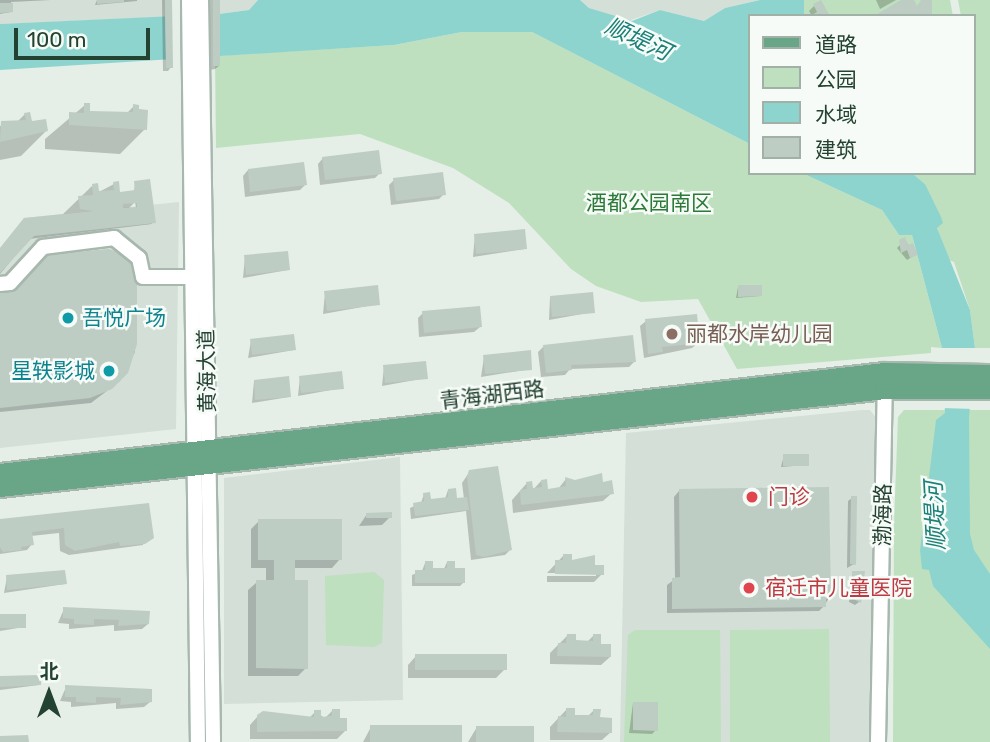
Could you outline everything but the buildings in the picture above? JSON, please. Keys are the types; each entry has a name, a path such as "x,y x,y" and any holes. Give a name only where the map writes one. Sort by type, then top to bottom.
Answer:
{"main road":[{"name":"青海湖西路","path":"0,488 201,460 885,381 922,371 990,374"},
{"name":"青海湖西路","path":"885,381 922,390 990,390"},
{"name":"青海湖西路","path":"0,473 201,460"}],"street":[{"name":"黄海大道","path":"195,1 201,460 198,742"},
{"name":"黄海大道","path":"196,71 191,277 213,742"},
{"path":"0,284 10,283 43,247 114,239 139,258 143,277 191,277"},
{"name":"渤海路","path":"878,742 885,381"}],"shaded area":[{"path":"0,0 165,0 165,17 0,24"},
{"path":"219,0 258,0 249,10 219,14"},
{"path":"580,0 760,0 725,8 704,21 660,10 628,21 589,8"},
{"path":"179,202 176,429 0,448 0,248 24,218"},
{"name":"宿迁市儿童医院","path":"870,410 877,419 872,742 620,742 626,433"},
{"path":"400,457 403,700 224,704 224,478"}],"green space":[{"path":"804,0 950,0 953,14 804,14"},
{"path":"958,0 990,0 990,348 975,348 970,310 954,262 946,259 925,184 914,175 976,175 976,14 961,14"},
{"name":"酒都公园南区","path":"462,32 532,32 748,143 748,175 806,175 882,210 899,235 912,235 942,348 931,347 931,353 737,369 698,299 641,302 596,286 571,269 509,203 453,168 360,134 216,148 215,56 394,45"},
{"path":"904,410 990,410 990,742 893,742 894,525 898,417"},
{"path":"374,572 384,580 382,643 374,647 326,645 325,576"},
{"path":"829,629 830,742 730,742 730,630"},
{"path":"635,630 720,630 721,742 624,742 628,635"}],"water":[{"name":"顺堤河","path":"258,0 580,0 589,8 632,21 660,10 704,21 725,8 760,0 804,0 804,14 748,14 748,143 532,32 462,32 394,45 0,70 0,24 219,14 249,10"},
{"name":"顺堤河","path":"806,175 914,175 925,184 941,217 943,223 937,228 970,310 975,348 969,417 970,534 974,550 990,574 990,649 933,586 929,570 922,569 920,550 936,420 945,413 942,348 912,235 899,235 882,210"}],"pier":[{"path":"220,10 220,59 166,60 165,13"},
{"path":"938,348 979,348 974,409 941,408"}],"place":[{"name":"吾悦广场","path":"68,318"},
{"name":"丽都水岸幼儿园","path":"672,334"},
{"name":"星轶影城","path":"109,371"},
{"name":"门诊","path":"752,497"},
{"name":"宿迁市儿童医院","path":"749,588"}]}
